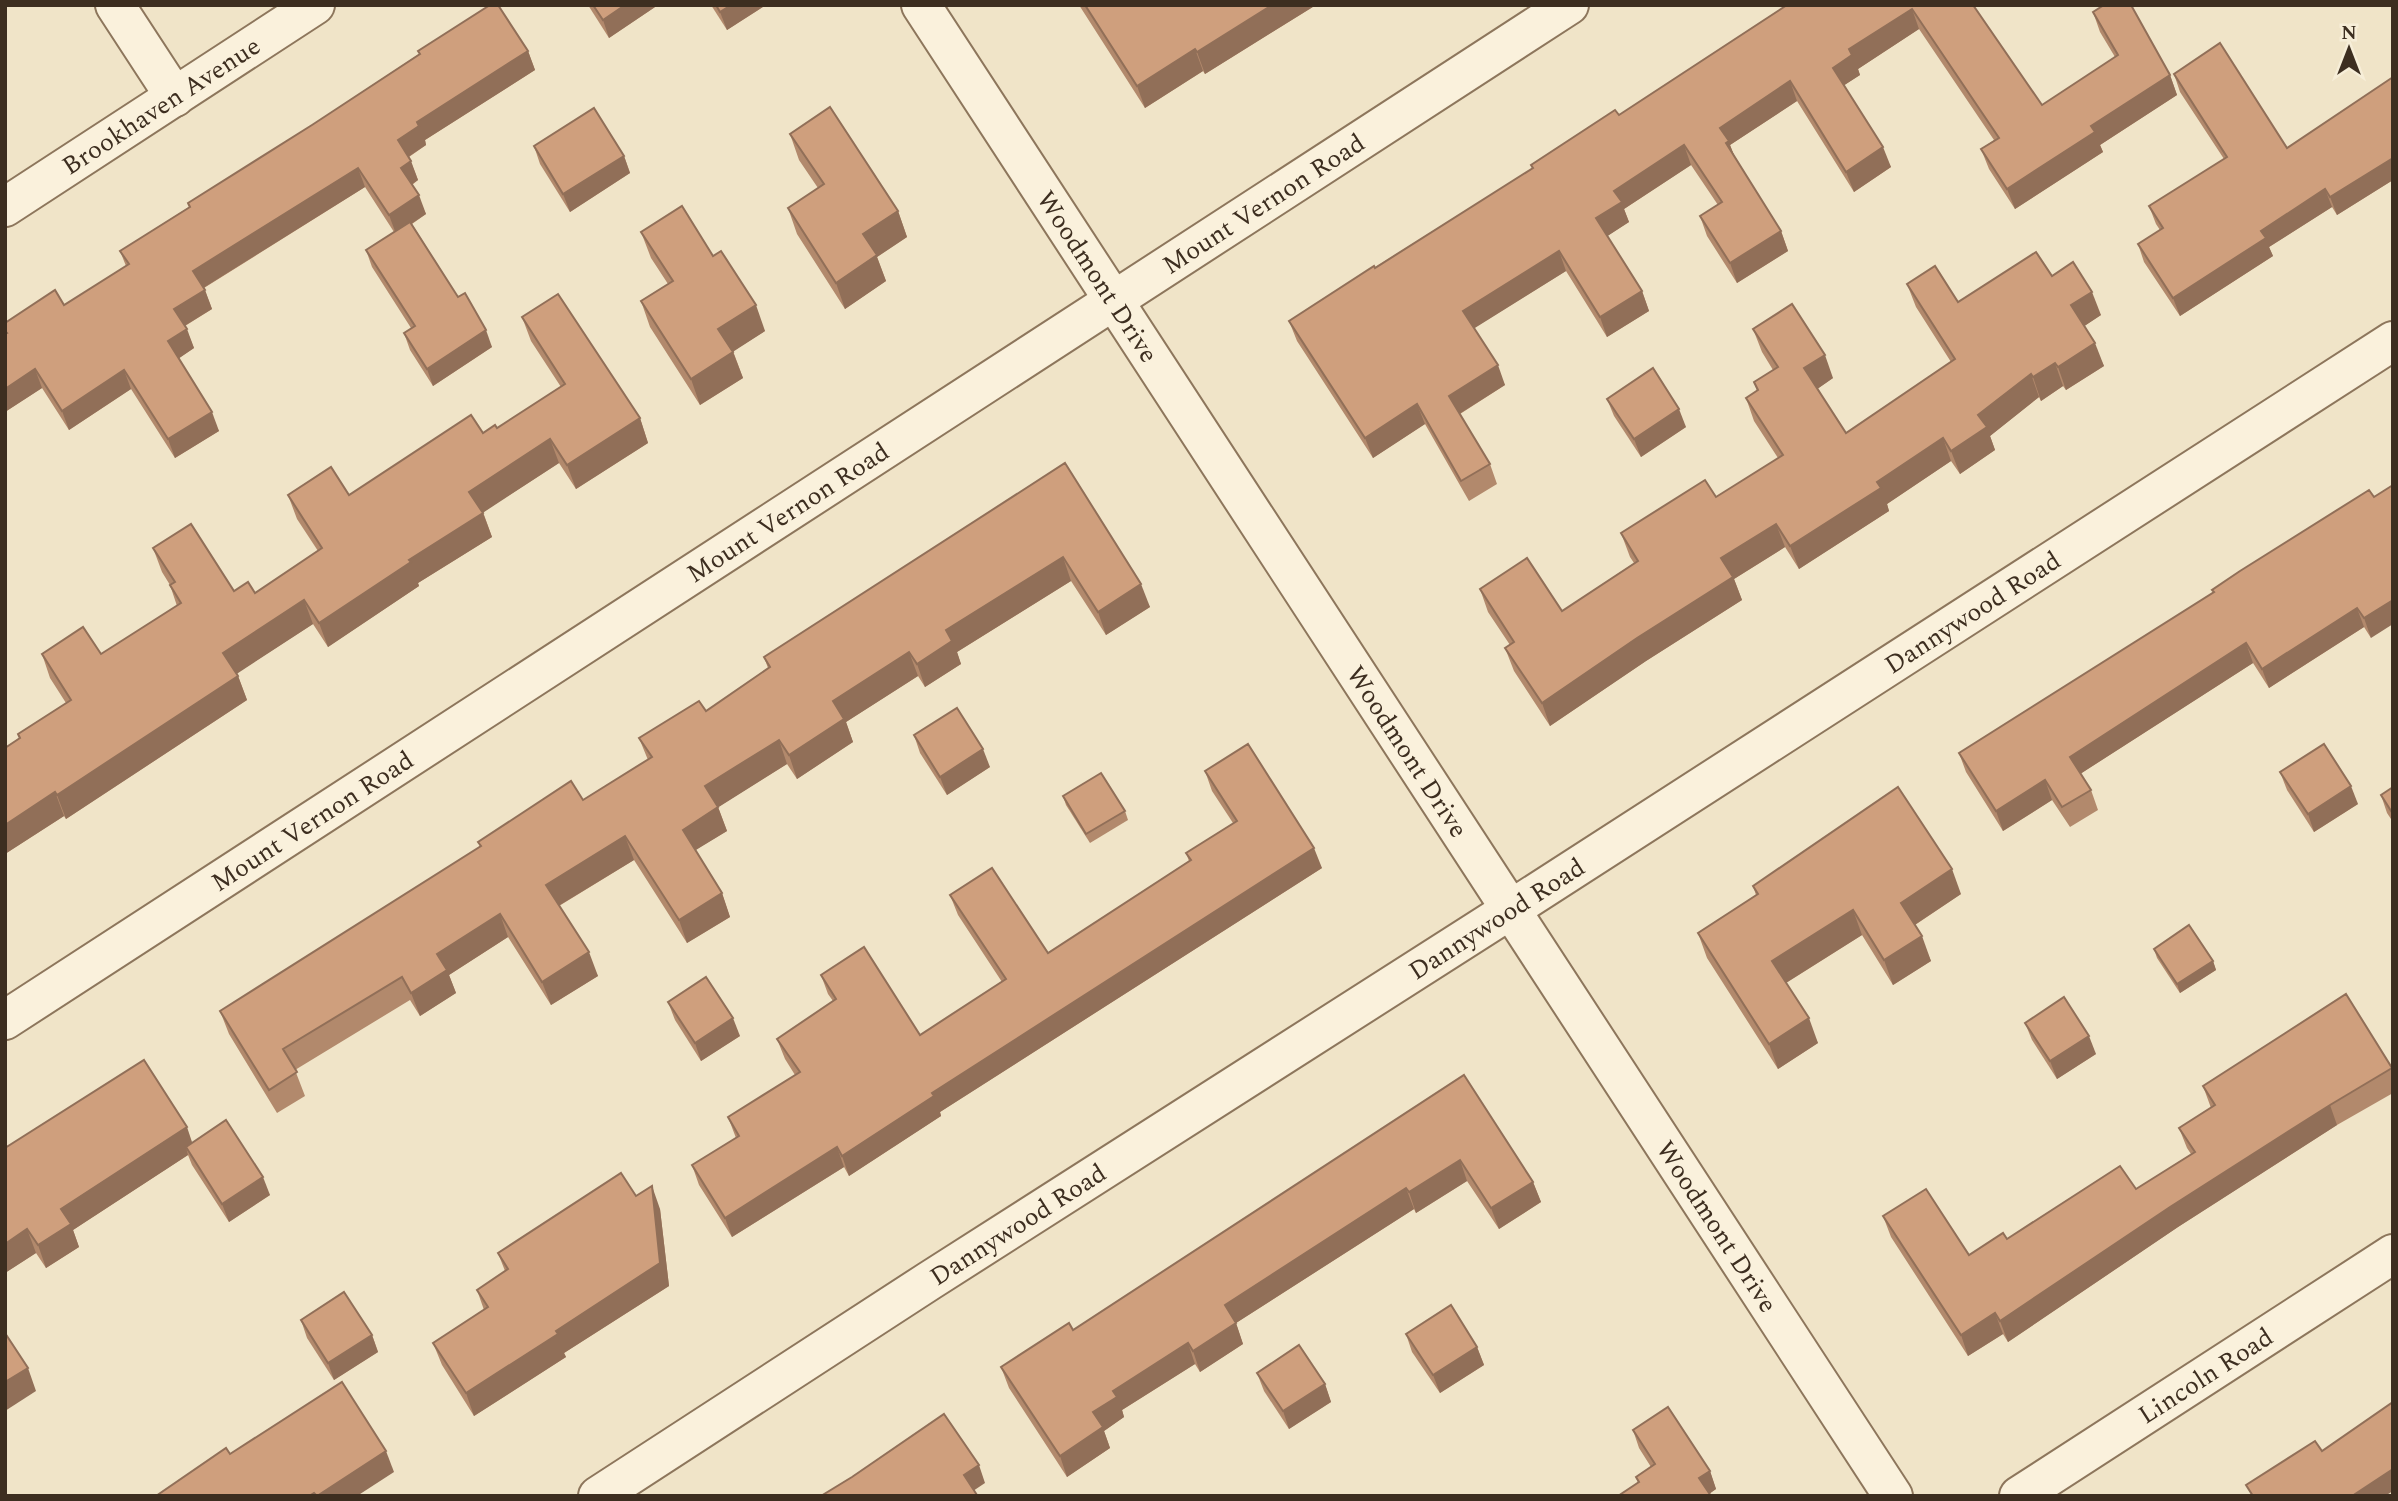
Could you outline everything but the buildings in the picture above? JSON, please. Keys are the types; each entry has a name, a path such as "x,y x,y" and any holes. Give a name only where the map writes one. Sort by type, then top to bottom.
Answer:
{"street":[{"path":"115,5 175,97"},
{"name":"Brookhaven Avenue","path":"5,207 315,5"},
{"name":"Woodmont Drive","path":"921,5 1893,1496"},
{"name":"Mount Vernon Road","path":"5,1020 1569,5"},
{"name":"Dannywood Road","path":"598,1496 929,1280 1510,910 2393,341"},
{"name":"Lincoln Road","path":"2019,1496 2393,1254"}]}
